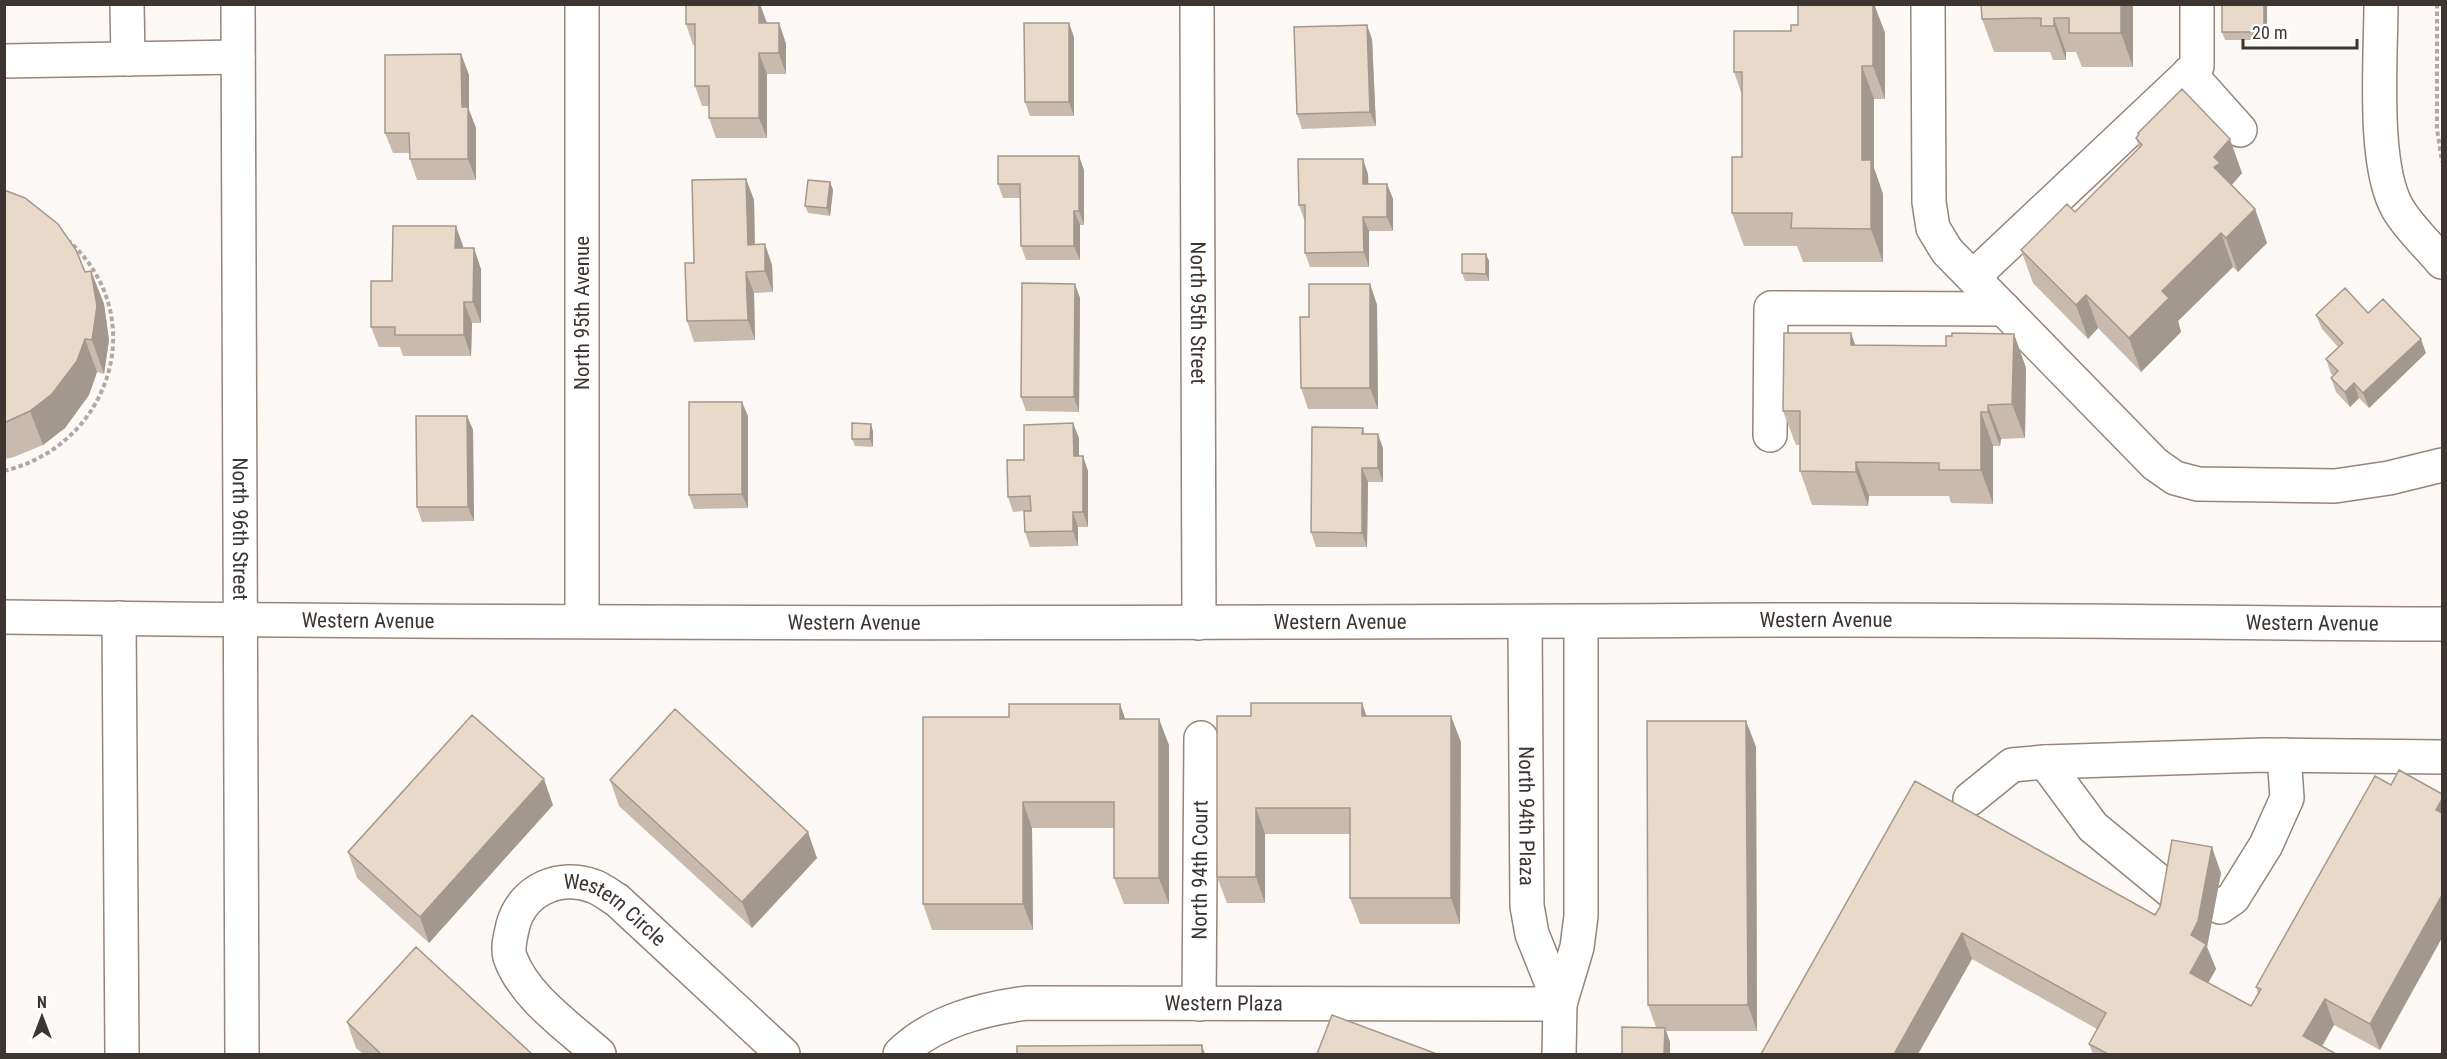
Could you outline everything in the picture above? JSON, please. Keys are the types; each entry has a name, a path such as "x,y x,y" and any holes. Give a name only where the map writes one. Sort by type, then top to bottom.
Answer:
{"street":[{"path":"127,4 128,59"},
{"name":"North 96th Street","path":"238,4 242,1054"},
{"name":"North 95th Avenue","path":"582,4 582,621"},
{"name":"North 95th Street","path":"1197,4 1199,623"},
{"path":"1928,4 1929,202 1933,228 1947,251 2155,465 2175,478 2198,484 2335,486 2389,478 2442,465"},
{"path":"1973,277 2197,66 2197,4"},
{"path":"2381,4 2382,147 2386,183 2398,210 2442,262"},
{"path":"4,61 238,57"},
{"path":"2189,73 2240,130"},
{"path":"1770,435 1771,308 2004,309"},
{"name":"Western Avenue","path":"4,617 239,620 1199,623 1784,620 2442,624"},
{"path":"119,618 122,1054"},
{"name":"North 94th Plaza","path":"1524,622 1527,906 1532,934 1560,1004"},
{"name":"North 94th Plaza","path":"1559,1054 1560,1004 1577,947 1581,916 1581,622"},
{"name":"North 94th Court","path":"1199,1004 1201,738"},
{"path":"1970,799 2012,765 2045,762 2284,755 2442,757"},
{"path":"2220,907 2233,898 2266,845 2288,798 2284,755"},
{"path":"2045,762 2093,827 2172,892"},
{"name":"Western Circle","path":"599,1054 528,989 509,954 517,913 535,892 552,883 574,882 595,886 617,900 783,1054"},
{"name":"Western Plaza","path":"900,1054 921,1037 965,1016 999,1007 1027,1003 1560,1004"}],"path":[{"path":"2438,4 2437,129 2442,162"},
{"path":"4,471 40,459 66,442 95,407 106,377 112,340 102,287 90,264 67,239"}],"building":[{"path":"686,4 759,4 759,23 779,23 779,53 759,53 759,118 709,118 709,86 695,86 695,24 686,24"},
{"path":"1798,4 1873,4 1873,66 1862,66 1862,160 1871,160 1871,229 1791,228 1792,213 1732,213 1732,157 1742,157 1742,72 1734,72 1734,31 1791,31 1791,25 1798,25"},
{"path":"1981,4 2121,4 2121,33 2069,33 2069,18 2054,18 2054,26 2041,26 2041,18 1982,19"},
{"path":"2222,4 2264,4 2264,32 2222,32"},
{"path":"1024,23 1069,23 1069,102 1025,102"},
{"path":"1367,25 1370,112 1297,114 1294,27"},
{"path":"461,54 462,107 468,107 468,159 410,159 409,133 385,133 385,55"},
{"path":"2182,89 2230,139 2214,157 2220,163 2214,167 2255,209 2226,238 2221,233 2162,291 2169,298 2129,338 2086,295 2076,305 2021,250 2067,204 2075,212 2142,145 2136,138 2138,133"},
{"path":"998,156 1079,156 1079,211 1074,211 1074,246 1021,246 1020,184 998,184"},
{"path":"1298,159 1363,159 1363,184 1387,184 1387,217 1363,217 1364,252 1305,253 1305,205 1299,205"},
{"path":"746,179 748,245 765,244 765,271 746,272 748,320 687,321 685,263 694,263 692,180"},
{"path":"808,180 830,182 827,208 805,206"},
{"path":"4,190 25,198 58,224 76,250 85,272 91,271 97,306 92,340 85,339 77,361 52,394 30,411 4,423"},
{"path":"393,226 456,226 455,248 474,248 473,302 464,302 464,335 395,335 395,327 371,327 371,281 392,281"},
{"path":"1462,254 1486,254 1486,274 1462,273"},
{"path":"1022,283 1075,284 1074,397 1021,397"},
{"path":"1309,284 1370,284 1370,388 1301,388 1300,317 1309,317"},
{"path":"2345,288 2368,313 2383,299 2421,339 2363,393 2354,383 2345,392 2331,378 2338,371 2326,359 2343,343 2316,315"},
{"path":"1784,333 1851,333 1851,345 1946,346 1946,336 1952,336 1952,333 2014,334 2012,404 1988,405 1988,412 1981,412 1981,470 1939,470 1939,463 1856,462 1856,472 1800,471 1800,411 1783,411"},
{"path":"689,402 742,402 742,494 689,495"},
{"path":"416,416 467,416 468,507 417,507"},
{"path":"852,423 871,424 870,439 852,439"},
{"path":"1073,423 1074,456 1083,456 1083,512 1073,512 1073,531 1025,532 1024,511 1031,511 1030,496 1008,497 1007,460 1024,460 1024,425"},
{"path":"1312,427 1363,428 1362,434 1378,434 1378,468 1362,468 1362,533 1311,532"},
{"path":"1251,703 1362,703 1362,716 1451,716 1451,898 1350,898 1350,808 1256,808 1256,877 1217,877 1217,716 1251,716"},
{"path":"1009,704 1120,704 1120,719 1159,719 1159,878 1114,878 1114,802 1023,802 1023,904 923,904 923,717 1009,717"},
{"path":"675,709 808,832 742,902 610,780"},
{"path":"472,715 544,779 420,917 348,852"},
{"path":"1647,721 1746,721 1748,1005 1648,1005"},
{"path":"2399,770 2442,794 2436,810 2442,813 2442,895 2370,1024 2325,999 2303,1036 2336,1054 2108,1054 2089,1044 2106,1013 1962,933 1894,1054 1761,1054 1915,781 2155,915 2160,907 2172,840 2212,847 2198,921 2191,935 2206,944 2190,973 2251,1006 2261,989 2256,987 2375,776 2391,785"},
{"path":"416,947 532,1054 381,1054 347,1022"},
{"path":"1332,1015 1437,1054 1317,1054"},
{"path":"1622,1027 1665,1028 1664,1054 1622,1054"},
{"path":"1202,1045 1202,1054 1017,1054 1017,1046"}]}
